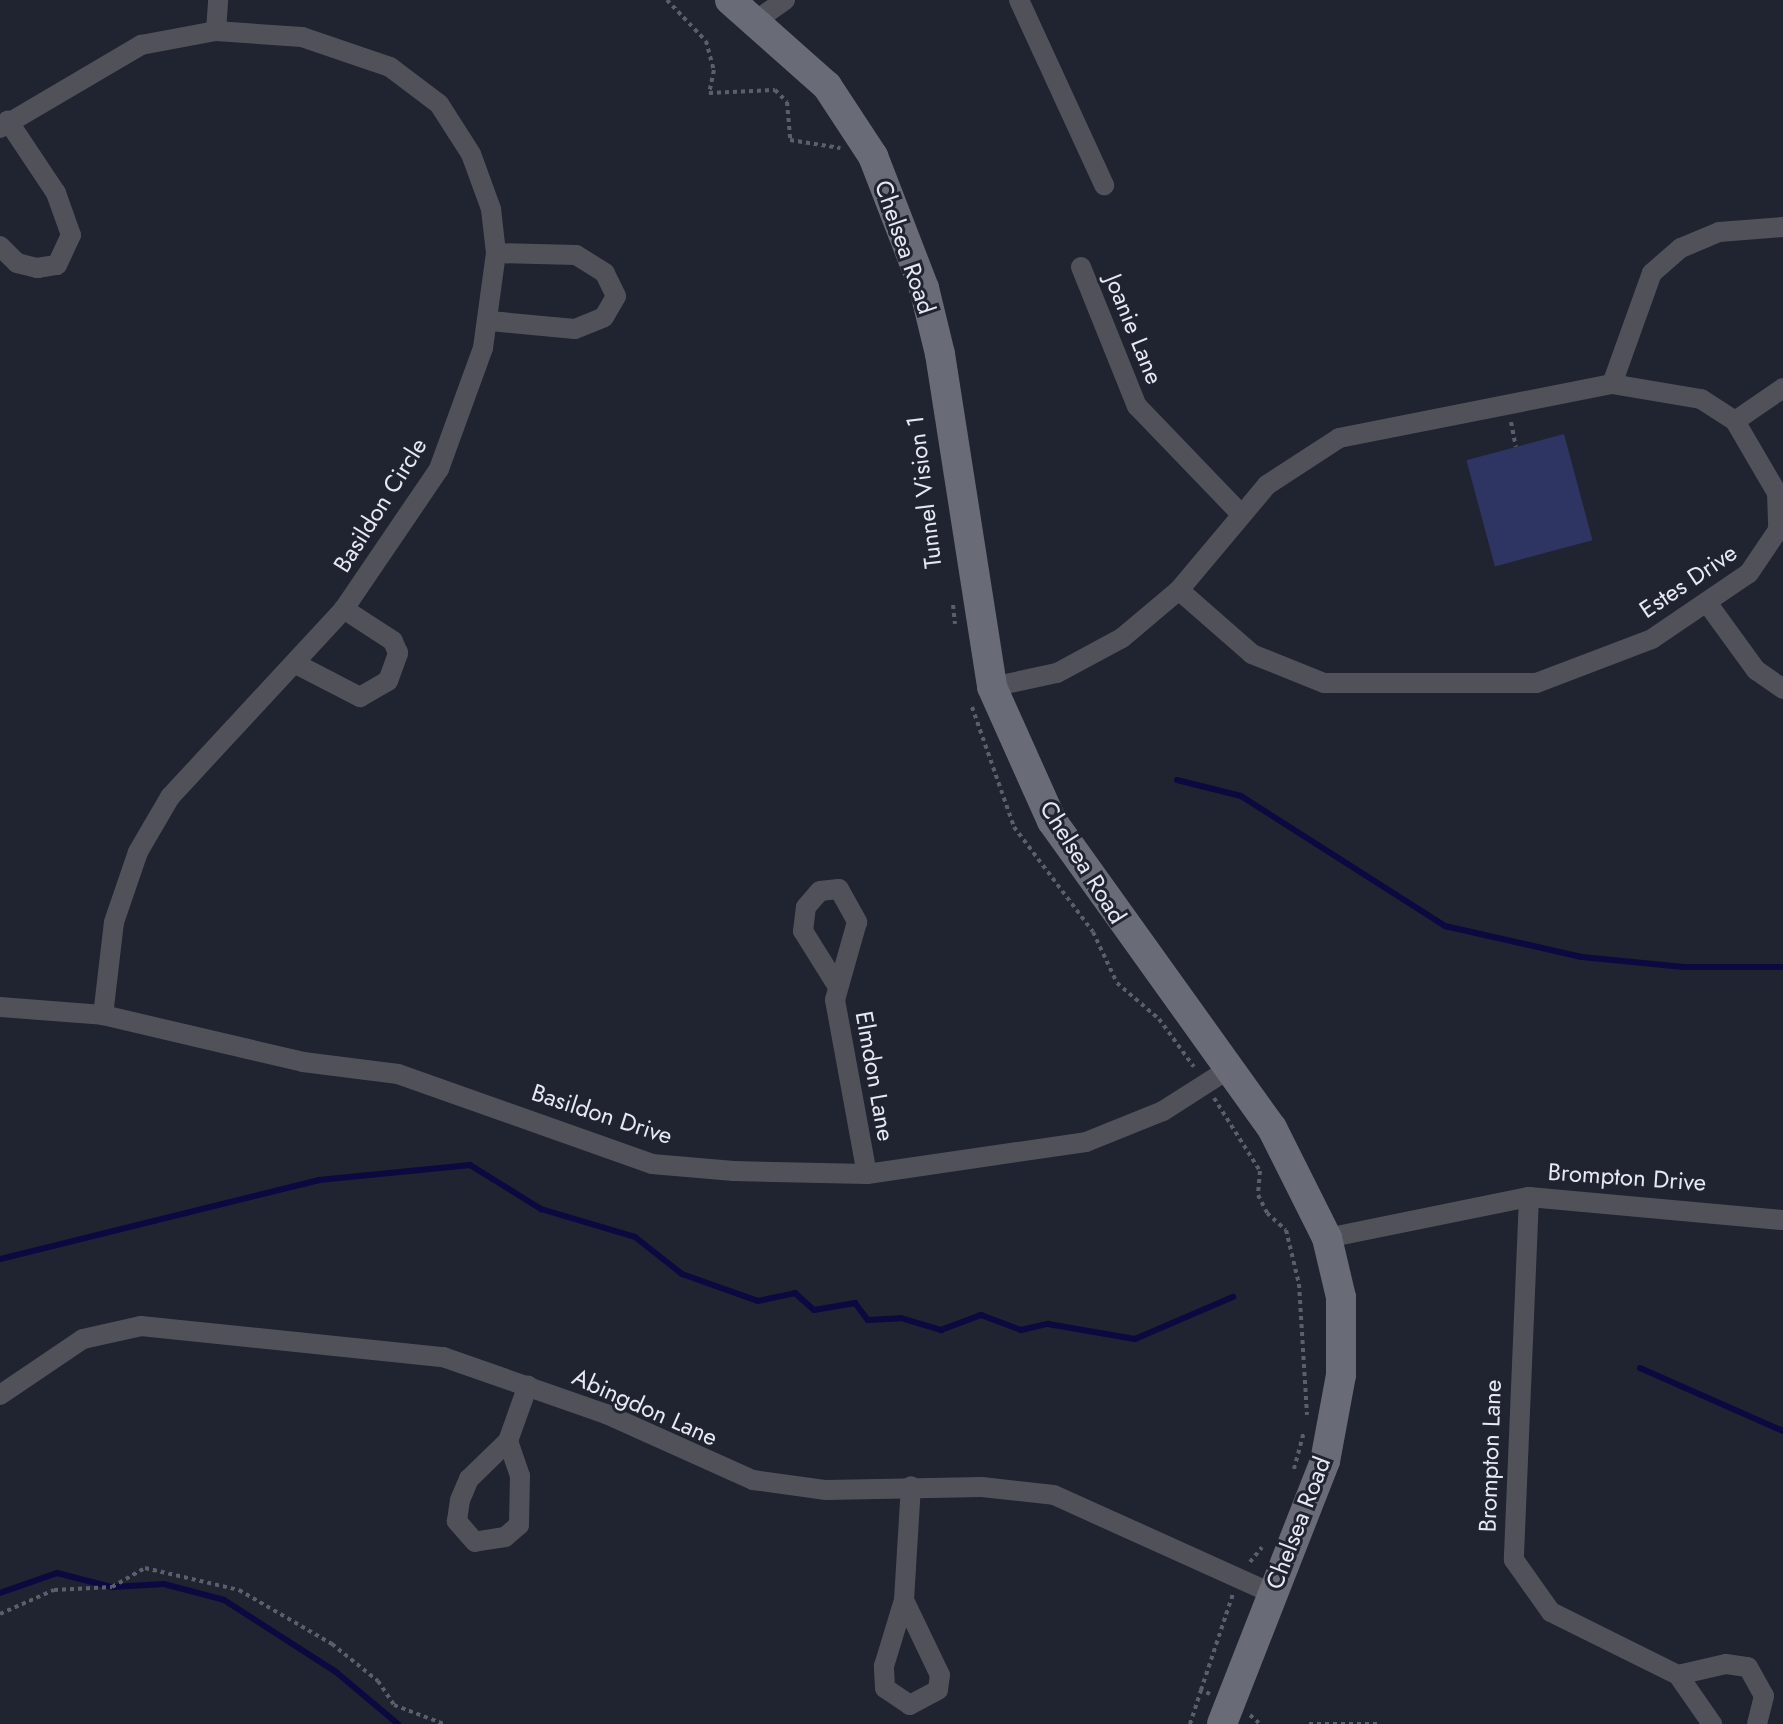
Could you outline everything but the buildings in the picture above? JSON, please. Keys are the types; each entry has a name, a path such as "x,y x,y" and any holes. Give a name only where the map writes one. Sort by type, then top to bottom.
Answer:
{"street":[{"path":"216,31 218,0"},
{"name":"Chelsea Road","path":"730,0 758,19 827,86 873,156 924,288 949,400 981,694 1052,821 1227,1070 1272,1128 1327,1238 1341,1297 1341,1375 1325,1461 1220,1711"},
{"path":"758,19 785,0"},
{"path":"1019,0 1104,185"},
{"name":"Basildon Circle","path":"4,125 141,45 216,31 302,37 347,48 416,85 439,104 471,154 491,209 496,253 490,321 439,469 344,609 298,665 170,797 138,852 114,922 103,1015"},
{"path":"0,246 17,263 37,268 57,265 71,235 56,193 4,125"},
{"path":"1612,384 1652,273 1681,248 1719,232 1783,227"},
{"path":"490,321 575,329 604,317 616,296 605,273 576,255 496,253"},
{"name":"Joanie Lane","path":"1081,267 1137,406 1240,513"},
{"name":"Estes Drive","path":"981,694 1057,673 1122,638 1179,590 1240,513 1297,461 1339,438 1612,384 1701,399 1735,421 1777,493 1781,530 1768,554 1708,604 1597,664 1536,683 1324,683 1252,654 1179,590"},
{"path":"1735,421 1783,388"},
{"path":"1708,604 1756,670 1783,689"},
{"path":"298,665 360,697 388,681 398,653 393,641 344,609"},
{"name":"Elmdon Lane","path":"838,987 849,1103 867,1174"},
{"name":"Basildon Drive","path":"0,1007 103,1015 303,1062 398,1074 652,1164 867,1174 1086,1142 1163,1111 1227,1070"},
{"name":"Brompton Drive","path":"1327,1238 1529,1197 1783,1220"},
{"name":"Brompton Lane","path":"1529,1197 1514,1560 1551,1612 1678,1675 1712,1724"},
{"name":"Abingdon Lane","path":"0,1395 83,1339 141,1326 443,1357 528,1385 753,1480 826,1490 911,1486 1054,1495 1271,1593"},
{"path":"508,1441 520,1476 519,1525 505,1537 475,1542 457,1521 460,1500 469,1479 508,1441 528,1385"},
{"path":"904,1600 940,1675 938,1690 910,1705 885,1688 886,1645 904,1600 911,1486"},
{"path":"1678,1675 1726,1664 1748,1667 1764,1696 1757,1724"}],"path":[{"path":"667,0 706,41 713,97 775,90 787,102 790,140 847,153"},
{"path":"1513,432 1516,447"},
{"name":"Tunnel Vision 1","path":"955,599 959,635"},
{"path":"981,694 1014,827 1093,932 1117,983 1159,1019 1196,1069"},
{"path":"1214,1098 1260,1171 1258,1195 1286,1230 1299,1284 1308,1394 1292,1485"},
{"path":"1247,1565 1266,1541"},
{"path":"0,1614 54,1590 112,1587 145,1568 239,1590 332,1644 378,1681 394,1705 444,1724"},
{"path":"1190,1724 1236,1588"},
{"path":"1201,1690 1220,1711"},
{"path":"1309,1724 1377,1724"}],"shaded area":[{"path":"1564,434 1592,540 1495,566 1466,460"}],"waterway":[{"path":"1177,780 1241,796 1445,926 1582,957 1684,967 1783,967"},
{"path":"0,1259 319,1180 470,1165 541,1209 635,1237 682,1274 758,1301 795,1293 814,1310 855,1303 868,1320 901,1318 941,1330 981,1315 1021,1330 1048,1324 1135,1339 1233,1297"},
{"path":"1640,1368 1783,1431"},
{"path":"0,1593 57,1573 112,1587 164,1584 224,1600 336,1672 398,1724"}]}
